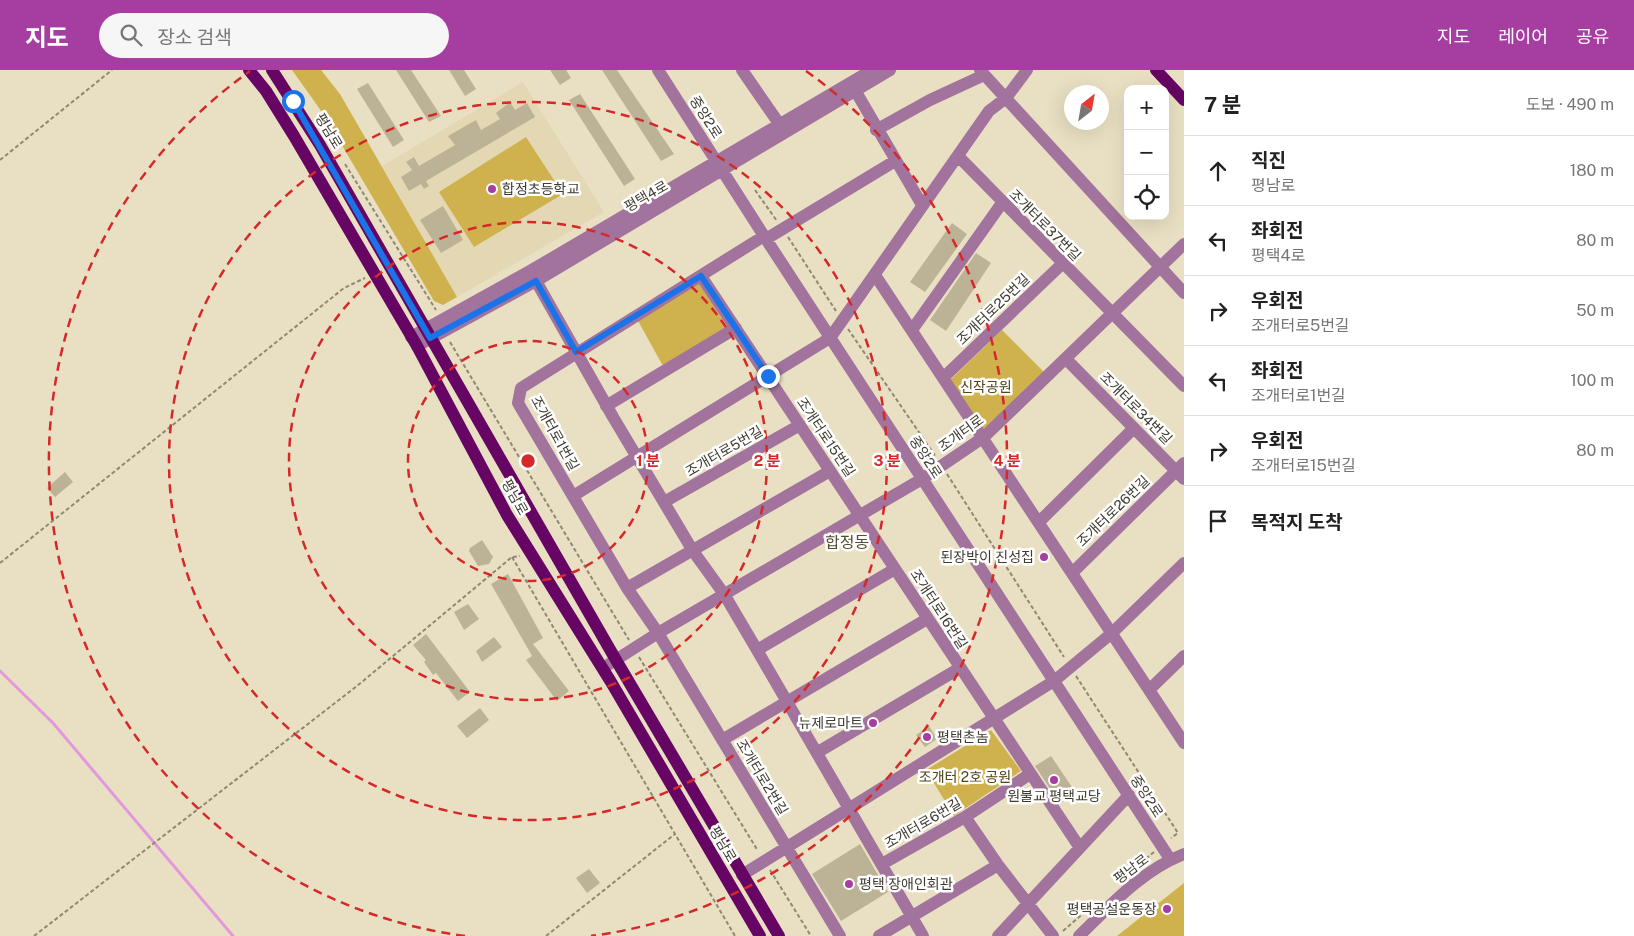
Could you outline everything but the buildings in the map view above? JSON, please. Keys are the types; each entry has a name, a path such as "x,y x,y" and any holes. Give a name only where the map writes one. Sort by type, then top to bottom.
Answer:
{"main road":[{"name":"평남로","path":"249,70 266,91 294,136 413,341 507,515 603,668 760,936"},
{"name":"평남로","path":"272,70 320,145 616,660 779,936"},
{"path":"1146,70 1160,85"},
{"path":"1156,70 1184,100"},
{"path":"1169,95 1184,110"}],"street":[{"name":"중앙2로","path":"658,70 765,238 1170,859"},
{"path":"742,70 780,126"},
{"name":"평택4로","path":"442,325 538,266 719,166 853,87 872,70"},
{"name":"평택4로","path":"413,341 442,325 536,281 780,126 853,87 890,70"},
{"path":"573,496 830,338 989,111 1006,98 1027,70"},
{"path":"876,130 982,72 1184,293"},
{"path":"853,87 876,130 922,205"},
{"name":"조개터로37번길","path":"958,156 1002,203 1184,386"},
{"path":"765,238 895,161"},
{"path":"912,330 1002,203"},
{"name":"조개터로1번길","path":"658,633 627,588 518,403 521,388 576,352 765,238"},
{"name":"조개터로","path":"603,668 658,633 922,479 984,437 1184,244"},
{"name":"조개터로25번길","path":"944,377 1062,264"},
{"path":"875,275 984,437"},
{"name":"조개터로15번길","path":"701,276 860,514"},
{"path":"536,281 606,406 692,550 724,594"},
{"path":"606,406 736,328"},
{"name":"조개터로34번길","path":"1066,359 1134,428 1181,471"},
{"name":"조개터로5번길","path":"664,502 800,425"},
{"path":"1039,522 1134,428"},
{"name":"조개터로26번길","path":"984,437 1184,743"},
{"path":"627,588 830,471"},
{"name":"조개터로26번길","path":"1072,573 1181,471"},
{"name":"조개터로16번길","path":"860,514 927,619 1080,848"},
{"path":"742,875 1054,681 1112,633 1184,563"},
{"path":"757,650 895,569"},
{"name":"조개터로6번길","path":"724,594 924,936"},
{"path":"722,740 927,619"},
{"name":"조개터로2번길","path":"658,633 840,936"},
{"path":"1149,690 1184,656"},
{"path":"818,752 960,668"},
{"name":"조개터로6번길","path":"882,864 965,817 1030,774"},
{"path":"998,936 1129,795"},
{"path":"965,817 998,865 1053,936"},
{"name":"평남로","path":"1079,936 1130,886 1170,859 1184,854"},
{"path":"879,936 998,865"}],"path":[{"path":"0,160 112,70"},
{"path":"344,162 634,648 811,936"},
{"path":"0,563 344,288 374,274"},
{"path":"34,936 357,686 512,557 532,554"},
{"path":"512,557 676,833 734,936"},
{"path":"546,936 676,833"}],"shaded area":[{"name":"합정초등학교","path":"523,82 604,212 457,297 382,166"}],"green space":[{"path":"292,70 321,70 340,94 457,297 443,305 434,301 324,115"},
{"path":"526,137 563,194 474,247 439,192"},
{"path":"698,281 727,327 663,366 637,319"},
{"name":"신작공원","path":"1002,330 1044,372 983,433 946,384"},
{"name":"조개터 2호 공원","path":"991,730 1021,771 954,816 926,770"},
{"name":"평택공설운동장","path":"1184,883 1184,936 1117,936"}],"waterway":[{"path":"0,671 53,723 233,936"}],"place":[{"name":"합정초등학교","path":"492,189"},
{"name":"된장박이 진성집","path":"1044,557"},
{"name":"뉴제로마트","path":"873,723"},
{"name":"평택촌놈","path":"927,737"},
{"name":"원불교 평택교당","path":"1054,780"},
{"name":"평택 장애인회관","path":"849,884"},
{"name":"평택공설운동장","path":"1167,909"}],"district":[{"name":"합정동","path":"847,542"}],"route":[{"path":"293,101 430,338 536,281 576,352 701,276 768,376"}]}
